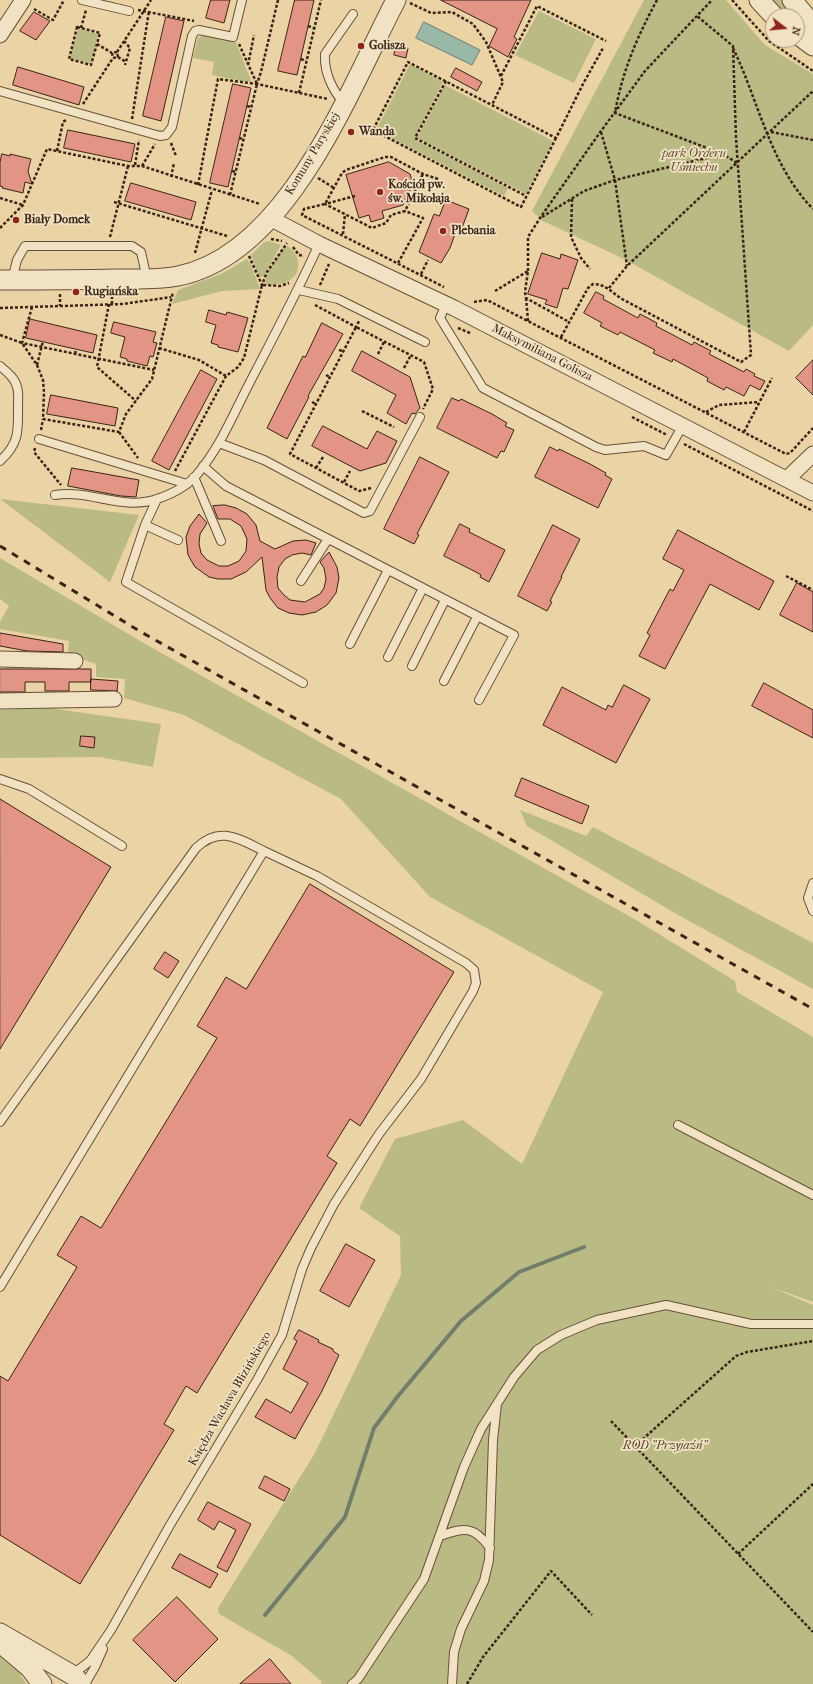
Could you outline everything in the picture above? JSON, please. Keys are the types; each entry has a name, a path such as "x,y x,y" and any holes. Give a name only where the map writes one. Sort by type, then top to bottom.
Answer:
{"street":[{"path":"759,0 766,8"},
{"path":"792,0 813,25"},
{"name":"Komuny Paryskiej","path":"6,280 147,279 180,276 216,263 245,243 267,212 284,202 308,167 337,102 402,1"},
{"path":"0,35 26,3"},
{"name":"Maksymiliana Golisza","path":"267,212 319,244 446,304 813,493"},
{"path":"787,479 813,454"},
{"path":"0,659 75,661"},
{"path":"0,701 114,699"},
{"path":"0,1632 76,1679"},
{"path":"0,1643 30,1668 42,1684"},
{"path":"46,1684 51,1677 57,1674 76,1679"}],"lane":[{"path":"0,91 139,131 160,136 166,135 172,127 192,36 195,31 199,30 233,37 242,0"},
{"path":"85,1 129,11"},
{"path":"337,102 325,60 325,54 353,14"},
{"path":"55,495 67,493 131,504 157,499 187,484 203,466 218,443 299,290 319,244"},
{"path":"6,280 26,246 107,245 132,246 137,248 143,257 147,279"},
{"path":"299,290 338,298 424,342"},
{"path":"446,304 440,318 482,388 505,400 605,450 644,446 666,455 683,425"},
{"path":"0,366 11,375 17,387 18,417 18,437 10,452 0,461"},
{"path":"218,443 264,460 364,513 370,511 420,417"},
{"path":"38,439 187,484"},
{"path":"203,466 226,486 514,635 479,700"},
{"path":"194,477 222,541"},
{"path":"157,499 145,525 126,582 302,683"},
{"path":"145,525 178,540"},
{"path":"301,581 328,539"},
{"path":"350,644 388,570"},
{"path":"388,657 423,588"},
{"path":"412,666 445,600"},
{"path":"444,681 478,616"},
{"path":"0,779 29,789 122,846"},
{"path":"0,1122 196,848 209,838 225,835 235,837 264,851 0,1287"},
{"name":"Księdza Wacława Blizińskiego","path":"76,1679 111,1630 170,1525 257,1380 282,1335 302,1269 323,1223 370,1146 409,1096 476,983 474,970 466,963 317,876 264,851"},
{"path":"813,883 808,898 813,911"},
{"path":"678,1125 813,1195"},
{"path":"352,1684 358,1679 424,1579 464,1468 481,1429 514,1377 537,1350 567,1332 597,1320 666,1306 751,1324 813,1324"},
{"path":"452,1684 454,1652 461,1629 484,1581 490,1548 493,1440 498,1400"},
{"path":"440,1536 456,1530 468,1528 482,1536 490,1548"},
{"name":"Księdza Wacława Blizińskiego","path":"76,1679 96,1667 111,1630"}],"path":[{"path":"26,3 53,20 64,0"},
{"path":"124,41 130,48 125,64 118,57 117,52 124,41 151,0"},
{"path":"230,195 251,107 262,72 278,0"},
{"path":"299,93 321,0"},
{"path":"615,113 626,67 634,44 657,0"},
{"path":"528,321 524,292 528,271 528,237 601,131 645,71 712,0"},
{"path":"732,0 769,41 813,71"},
{"path":"81,28 85,1"},
{"path":"402,1 431,13 452,12 473,24 486,42 503,82 492,105"},
{"path":"501,77 537,6 606,41"},
{"path":"130,128 149,11 200,22"},
{"path":"697,16 733,46 768,135 787,177 802,198 813,209"},
{"path":"186,27 188,20"},
{"path":"308,26 314,28"},
{"path":"77,27 100,33 97,44 91,65 69,59 77,27"},
{"path":"248,65 254,35"},
{"path":"236,38 257,84"},
{"path":"97,44 112,53 117,52"},
{"path":"561,337 588,288 593,284 599,284 609,288 622,299 741,362 751,355 738,163 733,46"},
{"path":"556,138 408,62 373,130 521,206 603,48"},
{"path":"57,151 63,122 77,113 113,58 112,53"},
{"path":"113,58 118,57"},
{"path":"300,59 306,61"},
{"path":"198,185 218,79 257,84 337,102"},
{"path":"446,81 415,138 526,196"},
{"path":"609,288 627,266 768,135 813,91"},
{"path":"247,106 251,107"},
{"path":"615,113 723,154 738,163"},
{"path":"135,165 139,147 139,131"},
{"path":"601,131 615,180 627,266"},
{"path":"771,132 813,140"},
{"path":"142,166 160,136"},
{"path":"239,138 244,139"},
{"path":"0,228 22,205 47,149 128,166 142,166 171,177 230,195 267,212"},
{"path":"540,218 584,191 615,180 723,154"},
{"path":"325,204 342,173 346,170 385,157 391,157 423,174 438,179"},
{"path":"171,177 174,163"},
{"path":"107,245 128,166"},
{"path":"232,171 236,172"},
{"path":"325,204 372,228 386,223 391,215 405,210 423,174"},
{"path":"313,175 334,188"},
{"path":"194,260 212,190"},
{"path":"355,196 304,209 302,215 343,234 448,288"},
{"path":"0,198 22,205"},
{"path":"572,199 570,237 581,258 590,269"},
{"path":"114,202 199,227"},
{"path":"398,263 422,218 405,210"},
{"path":"343,234 345,214"},
{"path":"170,480 226,376 238,367 244,358 262,285 267,272 286,242"},
{"path":"248,252 262,285"},
{"path":"299,255 300,262"},
{"path":"421,274 428,260"},
{"path":"495,291 528,271"},
{"path":"262,285 280,286 293,280"},
{"path":"60,292 60,306"},
{"path":"112,294 97,367 136,401"},
{"path":"0,308 110,304 171,297 152,379 126,414 119,432 43,419"},
{"path":"468,298 474,302 487,300 786,454 790,453 813,428"},
{"path":"526,298 570,322"},
{"path":"32,307 22,343 37,365 43,380 43,419 41,428"},
{"path":"440,318 474,335"},
{"path":"384,484 359,490 290,454 356,327 424,362 433,389 420,417"},
{"path":"0,335 22,343 154,370"},
{"path":"37,365 43,342"},
{"path":"378,354 384,342"},
{"path":"158,348 199,360 226,376"},
{"path":"75,354 76,349"},
{"path":"339,350 343,351"},
{"path":"404,368 411,355"},
{"path":"326,375 330,377"},
{"path":"744,432 772,378"},
{"path":"312,402 316,404"},
{"path":"705,412 719,405 760,402"},
{"path":"362,411 394,427"},
{"path":"625,413 813,511"},
{"path":"34,452 67,493"},
{"path":"316,468 323,457"},
{"path":"344,482 350,471"},
{"path":"786,576 813,590"},
{"path":"635,1446 736,1356 747,1352 813,1341"},
{"path":"611,1421 813,1632"},
{"path":"738,1554 813,1484"},
{"path":"467,1684 483,1657 551,1571 592,1615"}],"green space":[{"name":"park Orderu Uśmiechu","path":"644,0 726,0 765,45 765,48 770,48 813,74 813,325 789,351 626,260 543,221 532,211"},
{"path":"769,0 782,0 790,8 778,8"},
{"path":"539,11 596,39 574,83 515,55"},
{"path":"78,29 98,34 91,64 70,58"},
{"path":"203,35 236,42 251,81 247,82 212,75 214,62 193,58 198,38"},
{"path":"410,64 443,82 414,139 508,188 504,196 376,130"},
{"path":"445,85 553,141 526,194 417,138"},
{"path":"268,241 281,245 264,276 259,277 251,255 263,243"},
{"path":"287,246 295,253 297,257 297,272 287,282 265,285 268,272 283,248"},
{"path":"247,259 251,264 260,289 222,291 172,304 178,290 221,274"},
{"path":"0,499 139,515 110,582"},
{"name":"ROD \"Przyjaźń\"","path":"0,558 147,645 636,920 735,981 737,992 813,1037 813,1302 771,1287 813,1305 813,1684 321,1684 322,1682 292,1656 219,1614 218,1608 315,1453 401,1275 400,1236 359,1208 395,1139 463,1120 522,1164 603,992 430,897 341,799 184,715 124,698 125,679 96,677 96,664 68,654 69,641 0,629 0,622 9,606 0,599"},
{"path":"49,708 161,724 153,767 100,757 0,758 0,710"},
{"path":"520,810 586,836 593,827 813,943 813,989 680,916 527,826"},
{"path":"0,1655 16,1666 26,1684 0,1684"}],"shaded area":[{"path":"424,22 480,50 472,65 416,38"}],"building":[{"path":"211,0 230,0 224,23 206,18"},
{"path":"295,0 314,0 297,75 278,71"},
{"path":"441,0 531,0 514,37 517,39 508,57 489,46 497,29"},
{"path":"34,12 50,21 36,40 20,31"},
{"path":"166,17 184,21 161,121 143,116"},
{"path":"397,45 408,48 406,58 394,55"},
{"path":"18,67 84,87 79,105 13,85"},
{"path":"456,68 482,82 477,91 451,77"},
{"path":"233,84 251,88 228,187 210,183"},
{"path":"68,130 135,144 131,162 64,148"},
{"path":"2,154 10,156 10,154 31,159 28,171 32,184 25,182 23,193 2,188 3,187 0,186 0,163"},
{"name":"Kościół pw. św. Mikołaja","path":"389,162 410,174 413,184 403,205 382,211 384,218 371,222 369,215 359,218 346,175"},
{"path":"131,183 196,202 191,220 125,201"},
{"name":"Plebania","path":"446,200 469,209 462,228 458,235 455,234 450,248 441,263 419,252 434,214 439,216"},
{"path":"542,253 560,259 561,254 578,260 568,289 563,288 557,308 545,304 547,300 528,294"},
{"path":"596,292 604,296 603,299 638,318 640,314 657,323 656,326 692,345 694,342 711,351 709,354 744,372 746,369 755,374 754,376 765,381 760,390 750,385 744,396 726,387 724,390 707,381 708,378 673,359 672,362 653,353 655,350 620,332 618,335 600,326 602,323 584,313"},
{"path":"209,310 226,315 227,312 248,318 238,352 218,347 218,345 211,343 216,325 206,322"},
{"path":"30,319 97,335 93,353 26,338"},
{"path":"114,322 156,332 153,342 157,343 153,357 150,356 147,366 127,361 127,359 120,357 125,337 111,333"},
{"path":"322,323 343,334 308,396 309,397 287,439 267,428 303,356 305,357"},
{"path":"362,351 410,377 420,408 415,414 412,413 406,424 387,413 396,395 352,371"},
{"path":"813,360 813,395 796,378"},
{"path":"201,370 217,379 169,470 152,461"},
{"path":"51,395 118,408 115,426 47,414"},
{"path":"452,398 459,401 461,399 492,414 507,423 505,426 514,430 504,452 501,451 497,458 437,428"},
{"path":"323,426 367,449 377,431 397,441 386,463 360,471 312,446"},
{"path":"550,447 558,451 559,449 590,464 606,473 605,475 612,479 598,508 535,477"},
{"path":"420,457 449,472 417,534 419,535 414,544 384,529"},
{"path":"72,468 139,480 136,497 121,496 68,486"},
{"path":"225,505 236,508 247,514 256,525 260,541 275,549 293,541 306,540 316,543 311,555 302,553 292,555 285,559 279,567 277,577 278,588 290,600 305,602 320,594 324,588 326,579 324,568 320,562 329,552 337,567 339,578 336,593 327,605 316,612 302,615 289,613 278,608 266,590 262,557 246,572 231,579 209,577 195,567 188,555 186,537 190,526 199,514 207,523 200,534 199,544 201,553 207,560 219,566 228,566 239,561 246,551 247,539 241,526 230,519 218,519 213,506"},
{"path":"460,524 470,529 469,532 505,550 489,582 480,577 481,575 476,572 444,556"},
{"path":"553,525 580,539 550,601 552,602 547,611 518,596"},
{"path":"678,530 774,581 759,610 710,584 665,669 639,656 650,635 647,633 670,589 673,591 684,570 663,559"},
{"path":"797,583 813,592 813,632 780,615"},
{"path":"0,633 63,644 63,652 27,651 0,646"},
{"path":"0,669 91,669 91,682 69,682 69,691 45,691 45,682 25,682 25,692 0,692"},
{"path":"91,679 118,681 117,691 91,690"},
{"path":"764,683 813,710 813,738 752,706"},
{"path":"624,685 650,699 616,763 543,725 562,687 606,710 608,705 612,707"},
{"path":"81,736 95,737 94,748 80,746"},
{"path":"522,778 589,806 582,824 515,796"},
{"path":"0,799 111,867 0,1049"},
{"path":"310,884 454,972 360,1126 350,1119 327,1156 337,1163 197,1393 186,1386 164,1424 174,1430 80,1584 0,1535 0,1376 8,1381 77,1267 57,1255 81,1216 101,1228 217,1038 197,1026 226,977 246,989"},
{"path":"165,952 179,961 168,978 154,969"},
{"path":"346,1244 375,1260 349,1307 320,1291"},
{"path":"299,1330 319,1340 318,1342 333,1349 333,1351 339,1355 322,1391 295,1439 255,1417 266,1399 291,1413 308,1383 283,1369 297,1341 294,1339"},
{"path":"265,1476 290,1489 284,1501 259,1488"},
{"path":"208,1502 251,1524 227,1572 217,1567 236,1530 219,1521 214,1530 198,1520"},
{"path":"180,1554 218,1574 210,1588 172,1568"},
{"path":"177,1597 218,1639 175,1682 133,1640"},
{"path":"270,1659 291,1684 240,1684"}],"waterway":[{"path":"265,1615 345,1517 374,1428 398,1396 461,1321 519,1272 584,1247"}],"railway":[{"path":"0,546 141,632 813,1009"}],"place":[{"name":"Golisza","path":"361,46"},
{"name":"Wanda","path":"351,132"},
{"name":"Kościół pw. św. Mikołaja","path":"380,192"},
{"name":"Biały Domek","path":"16,220"},
{"name":"Plebania","path":"443,231"},
{"name":"Rugiańska","path":"76,292"}]}
